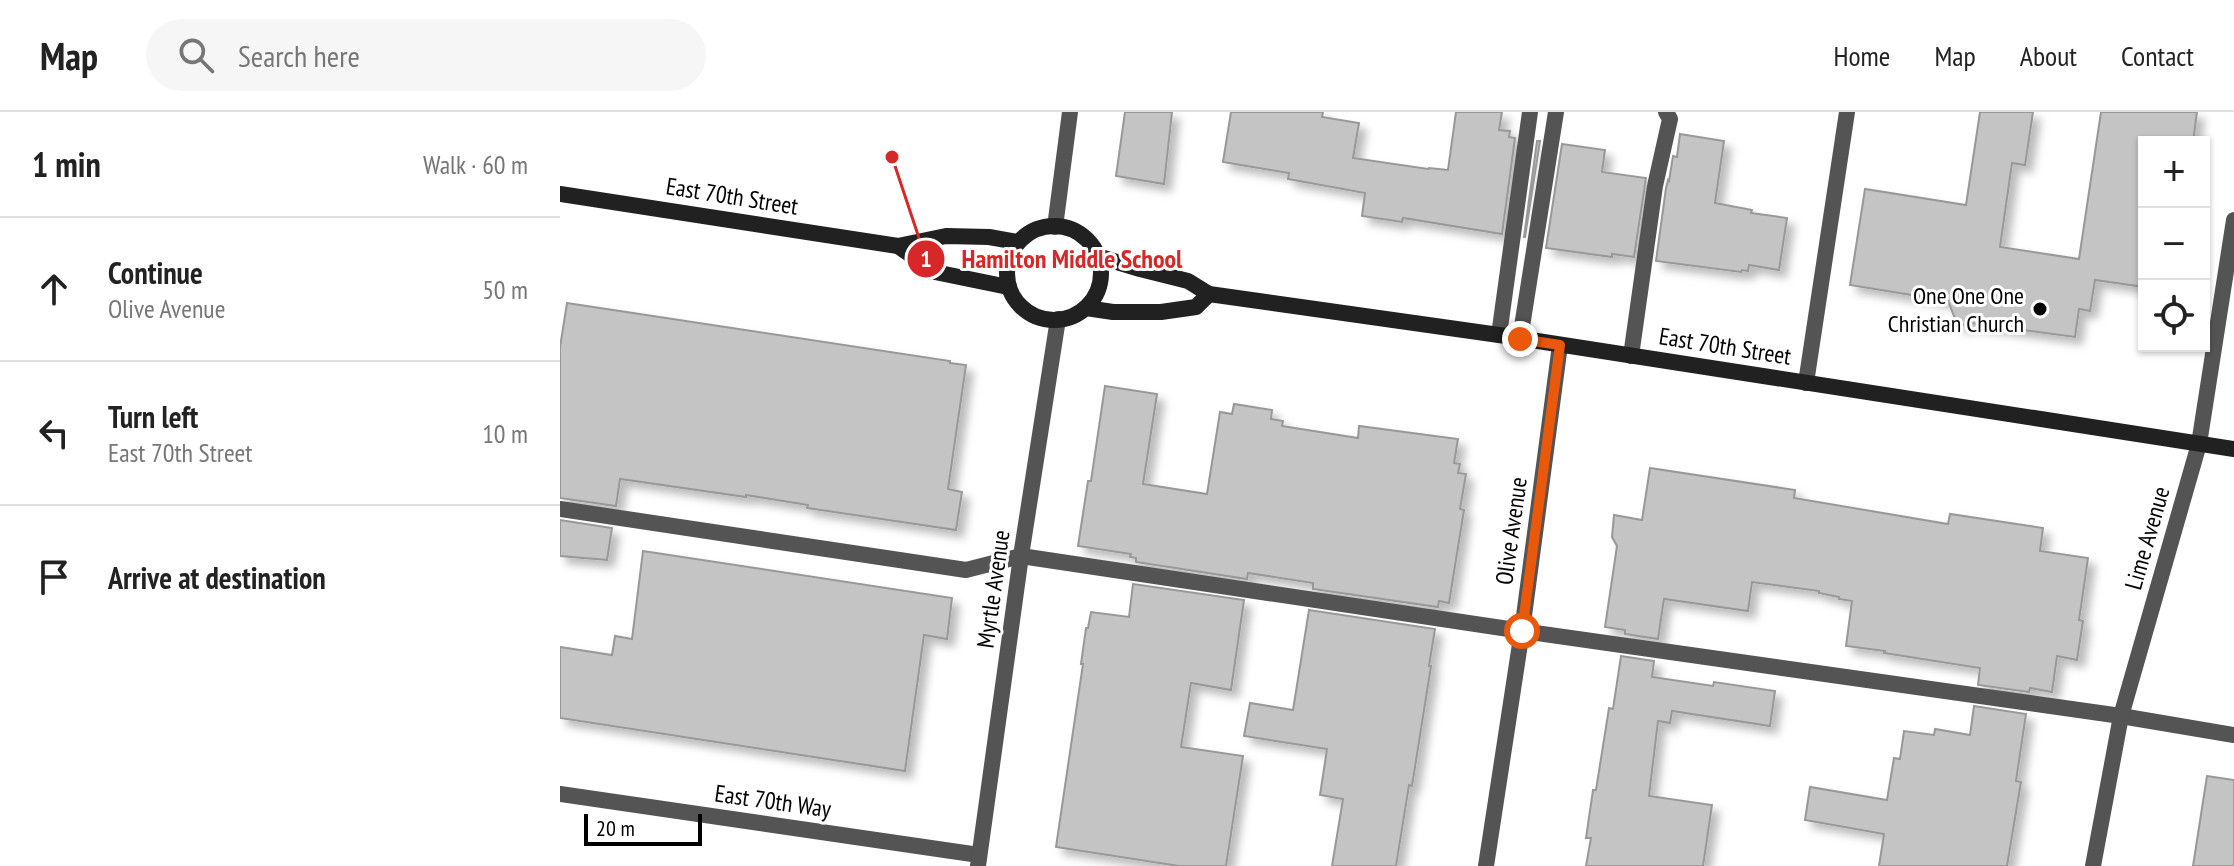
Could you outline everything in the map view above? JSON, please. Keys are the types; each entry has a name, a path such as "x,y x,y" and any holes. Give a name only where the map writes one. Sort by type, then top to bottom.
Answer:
{"street":[{"path":"1055,227 1070,112"},
{"path":"1499,335 1530,112"},
{"path":"1520,339 1556,112"},
{"path":"1631,356 1655,186 1670,119 1666,112"},
{"path":"1806,383 1847,112"},
{"name":"East 70th Street","path":"560,194 898,246 946,236 989,237 1018,242"},
{"name":"Lime Avenue","path":"2093,866 2121,716 2199,444 2234,220"},
{"path":"1046,226 1055,227 1076,231 1088,240 1100,267 1100,282 1086,308 1073,316 1058,319 1042,318 1028,312 1016,301 1008,287 1007,271 1010,255 1018,242 1030,232 1046,226"},
{"name":"East 70th Street","path":"898,246 935,272 1008,287"},
{"name":"East 70th Street","path":"1097,256 1188,281 1209,294 1499,335 2234,449"},
{"path":"1086,308 1113,312 1161,312 1196,307 1209,294"},
{"name":"Myrtle Avenue","path":"979,861 1021,556 1058,319"},
{"name":"Olive Avenue","path":"1486,866 1522,631 1560,345"},
{"path":"560,509 966,570 1021,556 2234,735"},
{"name":"East 70th Way","path":"560,794 979,861"}],"building":[{"path":"1125,112 1172,112 1164,184 1116,176"},
{"path":"1231,112 1323,112 1322,117 1359,123 1353,158 1448,170 1456,112 1502,112 1499,130 1510,131 1509,137 1515,138 1502,234 1403,218 1402,222 1362,216 1365,193 1288,179 1289,173 1223,162"},
{"path":"1980,112 2033,112 2025,165 2012,163 2000,247 2079,259 2101,112 2197,112 2194,136 2138,136 2138,286 2095,280 2090,311 2079,309 2075,337 1970,323 1958,326 1948,301 1850,285 1865,189 1966,205"},
{"path":"1680,134 1724,141 1715,203 1752,210 1751,213 1787,218 1779,270 1749,265 1748,271 1741,272 1656,261 1666,188 1673,156 1677,157"},
{"path":"1537,141 1540,141 1524,237"},
{"path":"1562,144 1605,150 1602,172 1646,178 1634,257 1546,248"},
{"path":"567,303 966,365 948,489 962,492 956,530 807,508 808,505 746,495 620,479 616,506 560,498 560,347"},
{"path":"1105,386 1157,394 1143,484 1207,494 1220,412 1232,414 1234,404 1272,410 1271,419 1283,421 1282,426 1358,438 1359,426 1458,439 1454,463 1460,464 1458,473 1466,474 1460,509 1464,510 1449,603 1439,601 1438,607 1313,589 1313,583 1248,573 1247,579 1136,562 1136,558 1130,557 1131,554 1078,546"},
{"path":"1650,468 1795,490 1794,498 1948,524 1950,514 2043,528 2040,551 2088,558 2077,660 2057,656 2052,692 1978,685 1980,668 1846,646 1852,601 1819,591 1752,582 1748,611 1664,599 1658,639 1625,634 1625,630 1605,627 1617,546 1612,537 1614,515 1642,520"},
{"path":"560,520 612,528 607,560 560,556"},
{"path":"643,551 952,598 947,639 924,635 905,771 560,718 560,647 612,655 615,636 632,639"},
{"path":"1133,584 1244,600 1231,690 1191,683 1181,747 1243,756 1226,866 1179,866 1056,847 1086,628 1091,612 1129,617"},
{"path":"1309,610 1435,629 1412,786 1409,785 1396,866 1332,866 1343,799 1320,795 1327,749 1244,736 1250,703 1293,710"},
{"path":"1621,656 1654,661 1652,677 1775,691 1770,726 1672,711 1670,723 1658,721 1649,796 1712,805 1703,866 1586,866 1591,838 1586,838 1593,790 1596,790 1609,708 1613,709"},
{"path":"1974,706 2026,714 2016,781 2021,782 2007,866 1879,866 1884,834 1805,820 1810,787 1887,800 1894,758 1900,759 1904,731 1934,735 1935,729 1970,735"},
{"path":"2207,776 2234,780 2234,866 2193,866"}],"place":[{"name":"Hamilton Middle School","path":"892,157"},
{"name":"One One One Christian Church","path":"2040,309"}],"route":[{"path":"1520,339 1560,345 1522,631"}]}
